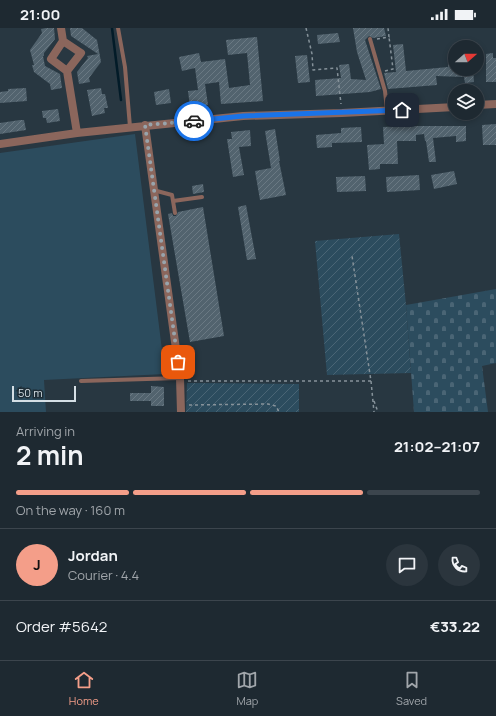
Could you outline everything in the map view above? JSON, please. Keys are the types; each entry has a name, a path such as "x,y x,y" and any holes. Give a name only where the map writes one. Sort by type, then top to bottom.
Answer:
{"street":[{"path":"61,28 63,41 51,59 67,71 77,133"},
{"path":"63,41 81,53 67,71"},
{"path":"484,105 496,104"},
{"path":"0,144 145,125 243,116 448,107"},
{"path":"145,125 180,379 181,408"}],"lane":[{"path":"118,28 125,68 130,127"},
{"path":"370,40 385,91 387,110"},
{"path":"153,190 172,195 175,213"},
{"path":"173,201 202,197"},
{"path":"81,381 180,379"}],"path":[{"path":"306,28 312,54 313,70 338,68 340,96"},
{"path":"379,72 393,71 388,28"},
{"path":"370,40 389,37"},
{"path":"352,256 371,380 374,412"},
{"path":"180,379 371,380"},
{"path":"373,399 378,412"},
{"path":"181,408 268,404 276,406 279,412"}],"green space":[{"path":"135,134 165,374 44,380 46,412 0,412 0,153"},
{"path":"399,234 411,373 327,375 315,241"},
{"path":"496,289 496,363 482,366 488,412 414,412 406,305"},
{"path":"187,383 299,384 299,412 186,412"}],"building":[{"path":"54,28 55,39 44,53 43,56 45,66 60,74 62,88 51,90 50,84 34,72 32,65 34,65 30,50 42,33 41,29"},
{"path":"70,28 82,28 97,40 101,62 89,78 90,82 79,84 77,72 88,58 87,56 98,54 71,36"},
{"path":"353,28 384,28 386,36 373,38 369,36 365,40 381,89 370,92 316,96 315,80 341,78 339,65 349,64 351,79 366,80 357,52"},
{"path":"338,33 340,42 318,44 317,35"},
{"path":"257,37 263,101 221,104 219,82 205,84 208,105 190,107 188,91 198,90 195,68 182,71 179,57 199,53 201,62 225,59 229,88 250,85 247,53 228,55 226,40"},
{"path":"403,44 406,71 448,67 448,76 474,76 474,82 465,83 464,77 436,76 437,85 388,89 384,73 396,72 393,45"},
{"path":"493,53 493,58 496,58 496,82 486,82 486,54"},
{"path":"307,55 310,82 298,83 295,56"},
{"path":"26,88 27,101 0,103 0,92 8,91 8,89"},
{"path":"101,88 102,94 105,94 108,108 104,108 105,113 92,116 87,90"},
{"path":"169,89 171,103 156,105 154,92"},
{"path":"58,109 60,121 47,123 46,118 43,118 42,111"},
{"path":"24,120 26,130 0,134 0,123"},
{"path":"496,124 496,145 483,145 482,125"},
{"path":"466,126 466,141 456,142 456,136 433,138 436,162 429,162 424,134 416,135 416,141 397,141 398,164 380,164 380,169 369,170 367,145 384,144 383,127"},
{"path":"361,127 362,142 332,143 332,147 317,148 316,135 341,133 341,128"},
{"path":"275,129 279,161 286,195 260,200 255,171 271,168 265,131"},
{"path":"250,130 251,146 239,147 244,175 233,177 227,139 232,139 231,132"},
{"path":"454,171 457,184 434,189 431,175"},
{"path":"419,175 420,190 387,192 386,177"},
{"path":"365,176 366,191 337,192 336,177"},
{"path":"203,184 204,192 193,194 192,186"},
{"path":"246,205 256,259 247,260 238,207"},
{"path":"203,207 224,336 190,342 168,214 172,213 173,216 176,216 178,212"},
{"path":"151,386 164,387 164,406 151,406 151,401 130,401 130,393 151,393"}],"waterway":[{"path":"112,28 121,100"}],"way so far":[{"path":"178,362 145,125 194,121"}],"route":[{"path":"194,121 243,116 402,110"}]}
